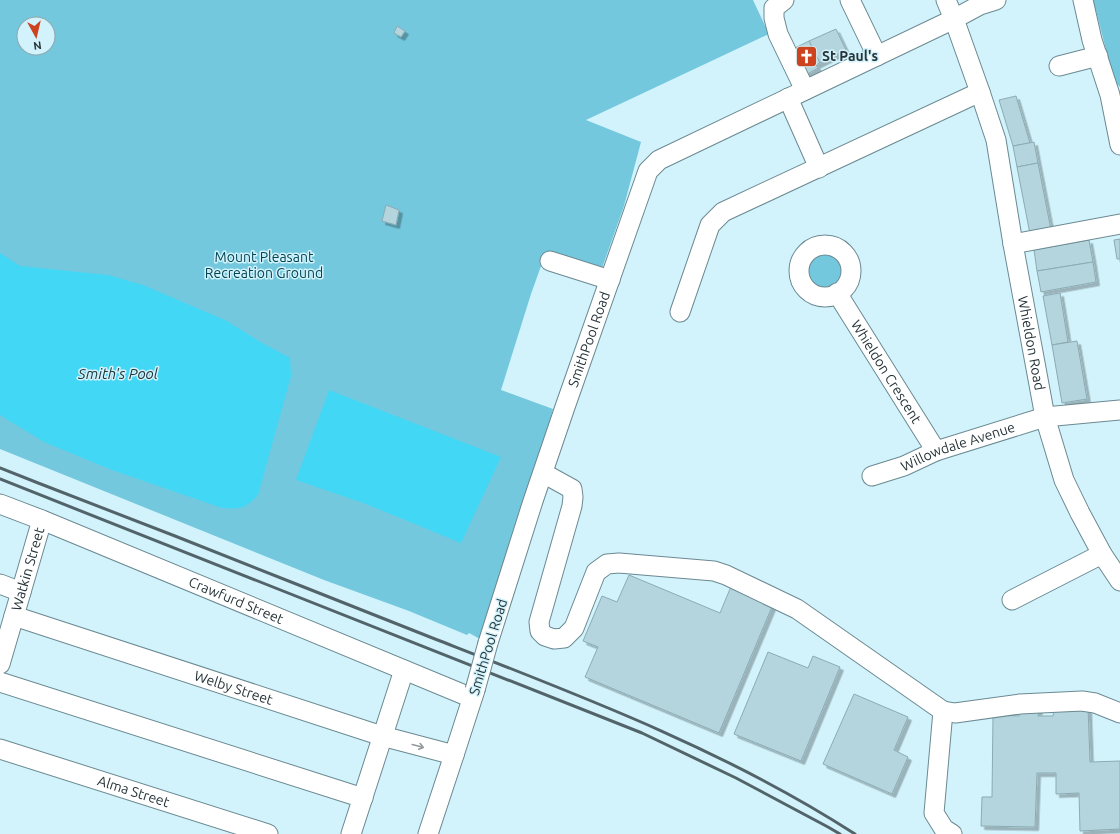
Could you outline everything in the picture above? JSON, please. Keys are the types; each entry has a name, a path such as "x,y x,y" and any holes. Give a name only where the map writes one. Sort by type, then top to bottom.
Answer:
{"street":[{"path":"784,0 774,8 774,18 778,34 805,90"},
{"path":"850,0 877,56"},
{"name":"Whieldon Road","path":"946,0 996,140 1013,244 1045,417 1064,480 1102,554 1120,581"},
{"name":"SmithPool Road","path":"428,834 474,694 488,643 543,473 648,171 658,160 954,20 980,6 996,0"},
{"path":"1082,0 1092,40 1115,94 1120,145"},
{"path":"1059,66 1098,56"},
{"path":"680,312 710,225 723,212 980,92"},
{"path":"788,98 819,168"},
{"path":"1013,244 1120,224"},
{"path":"550,261 610,280"},
{"name":"Whieldon Crescent","path":"837,293 936,451"},
{"name":"Willowdale Avenue","path":"872,476 904,466 936,451 1045,417 1119,412"},
{"path":"543,473 572,489 573,498 539,622 540,631 545,636 554,639 564,638 574,628 596,572 607,564 714,571 726,575 797,609 943,710 955,713 1020,704 1082,701 1095,703 1120,713"},
{"name":"Crawfurd Street","path":"0,504 404,670 474,694"},
{"name":"Watkin Street","path":"1,660 42,520"},
{"path":"1012,600 1102,554"},
{"path":"0,584 22,592"},
{"name":"Welby Street","path":"14,616 382,736 454,755"},
{"path":"350,834 404,670"},
{"path":"0,682 363,798"},
{"path":"943,710 934,813 944,829 952,834"},
{"name":"Alma Street","path":"0,749 268,834"}],"green space":[{"name":"Mount Pleasant Recreation Ground","path":"0,0 753,0 769,34 586,120 641,142 624,206 601,271 545,255 531,294 501,390 553,409 480,639 469,633 467,635 409,611 324,580 0,449"},
{"path":"1091,0 1120,0 1120,87 1114,81 1096,11"},
{"path":"825,253 835,256 840,261 843,271 840,281 835,286 825,289 815,286 810,281 807,271 810,261 815,256"}],"water":[{"name":"Smith's Pool","path":"0,253 20,266 108,275 143,285 227,321 262,343 290,358 291,376 258,495 249,504 242,508 222,508 112,470 44,442 0,415"},
{"path":"329,390 501,457 461,543 366,504 296,480"}],"building":[{"path":"397,26 405,31 401,37 394,33"},
{"path":"836,29 846,50 820,63 809,41"},
{"name":"St Paul's","path":"809,41 820,63 816,65 818,68 804,76 791,50"},
{"path":"1016,96 1030,143 1013,146 999,100"},
{"path":"1034,142 1038,163 1017,167 1013,146"},
{"path":"1038,163 1051,230 1030,234 1017,167"},
{"path":"386,205 399,210 396,225 382,221"},
{"path":"1120,239 1120,259 1117,259 1114,240"},
{"path":"1089,240 1093,262 1037,271 1034,250"},
{"path":"1093,262 1096,282 1041,292 1037,271"},
{"path":"1060,293 1068,342 1052,345 1043,296"},
{"path":"1077,341 1087,399 1062,403 1052,345"},
{"path":"629,575 720,613 732,584 774,602 719,733 585,677 598,647 583,641 602,596 617,602"},
{"path":"768,652 808,668 813,656 840,667 801,761 734,734"},
{"path":"854,694 908,717 894,750 908,757 892,794 823,764"},
{"path":"1088,707 1090,762 1120,761 1120,829 1080,831 1079,793 1056,794 1056,773 1037,773 1035,827 981,826 982,797 992,797 993,715 1019,716 1020,709 1039,709 1038,716 1053,716 1054,708"}],"railway":[{"path":"0,468 597,703 703,750 755,776 806,804 855,834"},
{"path":"0,479 642,733 736,778 840,834"}],"place":[{"name":"St Paul's","path":"806,56"}]}
